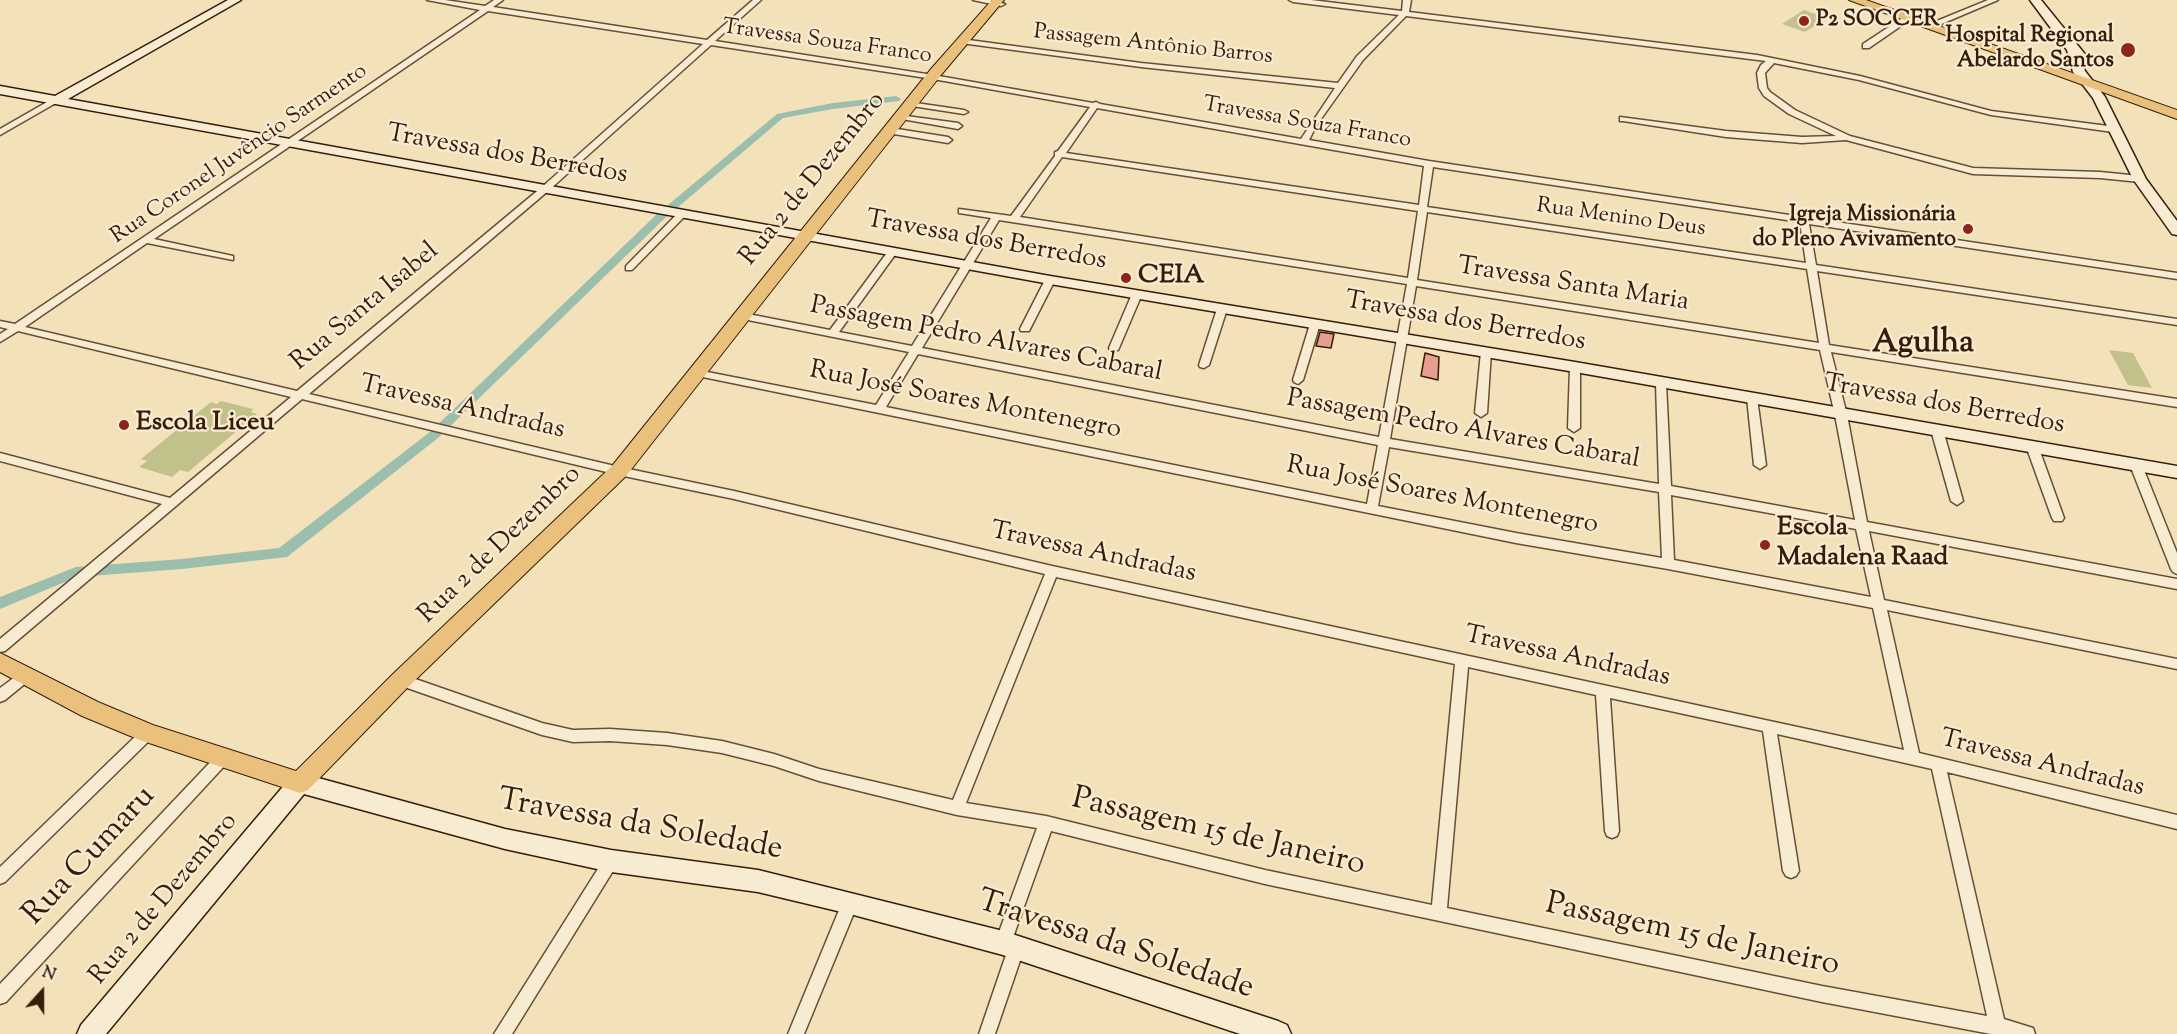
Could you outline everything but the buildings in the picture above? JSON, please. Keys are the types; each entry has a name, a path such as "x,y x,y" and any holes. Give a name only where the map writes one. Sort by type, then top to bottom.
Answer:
{"main road":[{"path":"1855,0 2094,80 2177,105"},
{"path":"1873,0 2094,80 2177,115"},
{"name":"Rua 2 de Dezembro","path":"300,783 401,680 619,471 912,104 1000,2"},
{"name":"Travessa da Soledade","path":"0,662 27,674 90,709 148,733 300,783"}],"street":[{"path":"0,132 236,0"},
{"name":"Travessa Souza Franco","path":"431,0 1095,104 1429,164 2177,276"},
{"name":"Rua Coronel Juvêncio Sarmento","path":"0,339 500,0"},
{"name":"Rua Santa Isabel","path":"0,647 545,189 757,0"},
{"path":"977,0 1000,2"},
{"path":"1293,0 1773,60 1860,78 1991,113 2113,129"},
{"path":"1304,141 1360,58 1404,13 1407,0"},
{"path":"1936,23 1994,0"},
{"path":"2035,0 2094,80 2113,129 2140,179 2177,231"},
{"path":"1866,46 1907,19"},
{"name":"Passagem Antônio Barros","path":"964,42 1141,65 1340,86"},
{"path":"1773,60 1764,67 1761,73 1767,94 1792,112 1847,138 1973,171 2100,175 2140,179"},
{"name":"Travessa dos Berredos","path":"0,90 804,237 1575,367 2177,472"},
{"path":"912,104 964,112"},
{"path":"1014,219 1095,104"},
{"path":"902,117 958,126"},
{"path":"1623,119 1726,134 1802,140 1847,138"},
{"path":"891,131 948,140"},
{"name":"Rua Menino Deus","path":"1058,154 2177,322"},
{"path":"1372,508 1412,283 1429,164"},
{"name":"Travessa Santa Maria","path":"962,211 2177,403"},
{"path":"629,268 682,214"},
{"path":"879,409 996,217"},
{"path":"1804,221 1825,349 1913,758"},
{"path":"146,240 230,258"},
{"path":"833,333 892,252"},
{"path":"1025,329 1050,280"},
{"path":"1114,348 1137,294"},
{"path":"1204,365 1222,309"},
{"name":"Passagem Pedro Alvares Cabaral","path":"743,316 1384,442 1664,489 2177,584"},
{"name":"Travessa Andradas","path":"0,324 1052,571 1913,758 2177,822"},
{"path":"1298,380 1315,324"},
{"path":"1481,413 1486,352"},
{"path":"1574,428 1575,367"},
{"name":"Rua José Soares Montenegro","path":"697,373 1516,538 1880,604 2177,664"},
{"path":"1662,383 1668,564"},
{"path":"1752,398 1760,465"},
{"path":"1937,430 1957,501"},
{"path":"2032,446 2058,518"},
{"path":"0,457 174,503"},
{"path":"2136,465 2177,569"},
{"path":"957,808 1052,571"},
{"path":"1438,912 1462,660"},
{"path":"0,696 27,674"},
{"name":"Passagem 15 de Janeiro","path":"401,680 542,729 573,736 610,735 667,739 722,747 774,760 819,776 957,808 1046,823 1265,877 1438,912 1536,935 1689,964 1822,994 2027,1034"},
{"path":"1603,691 1612,831"},
{"path":"1769,727 1791,871"},
{"path":"0,877 148,733"},
{"name":"Rua Cumaru","path":"0,996 223,758"},
{"path":"1938,765 1998,1030"},
{"name":"Travessa da Soledade","path":"300,783 505,839 611,861 758,881 850,903 1009,946 1278,1034"},
{"name":"Rua 2 de Dezembro","path":"90,1034 300,783"},
{"path":"987,1034 1009,946 1046,823"},
{"path":"502,1034 611,861"},
{"path":"796,1034 850,903"}],"shaded area":[{"name":"P2 SOCCER","path":"1804,10 1827,18 1805,32 1782,24"},
{"path":"2109,350 2133,353 2152,388 2128,385"},
{"path":"221,401 253,409 251,412 257,414 188,472 180,470 172,477 139,467 147,461 141,459 211,402 217,404"}],"waterway":[{"path":"0,603 76,572 282,553 434,435 660,217 780,116 833,106 896,99"}],"place":[{"name":"P2 SOCCER","path":"1804,21"},
{"name":"Hospital Regional Abelardo Santos","path":"2128,50"},
{"name":"Igreja Missionária do Pleno Avivamento","path":"1968,229"},
{"name":"CEIA","path":"1126,278"},
{"name":"Escola Liceu","path":"124,425"},
{"name":"Escola Madalena Raad","path":"1765,545"}],"district":[{"name":"Agulha","path":"1923,346"}]}
